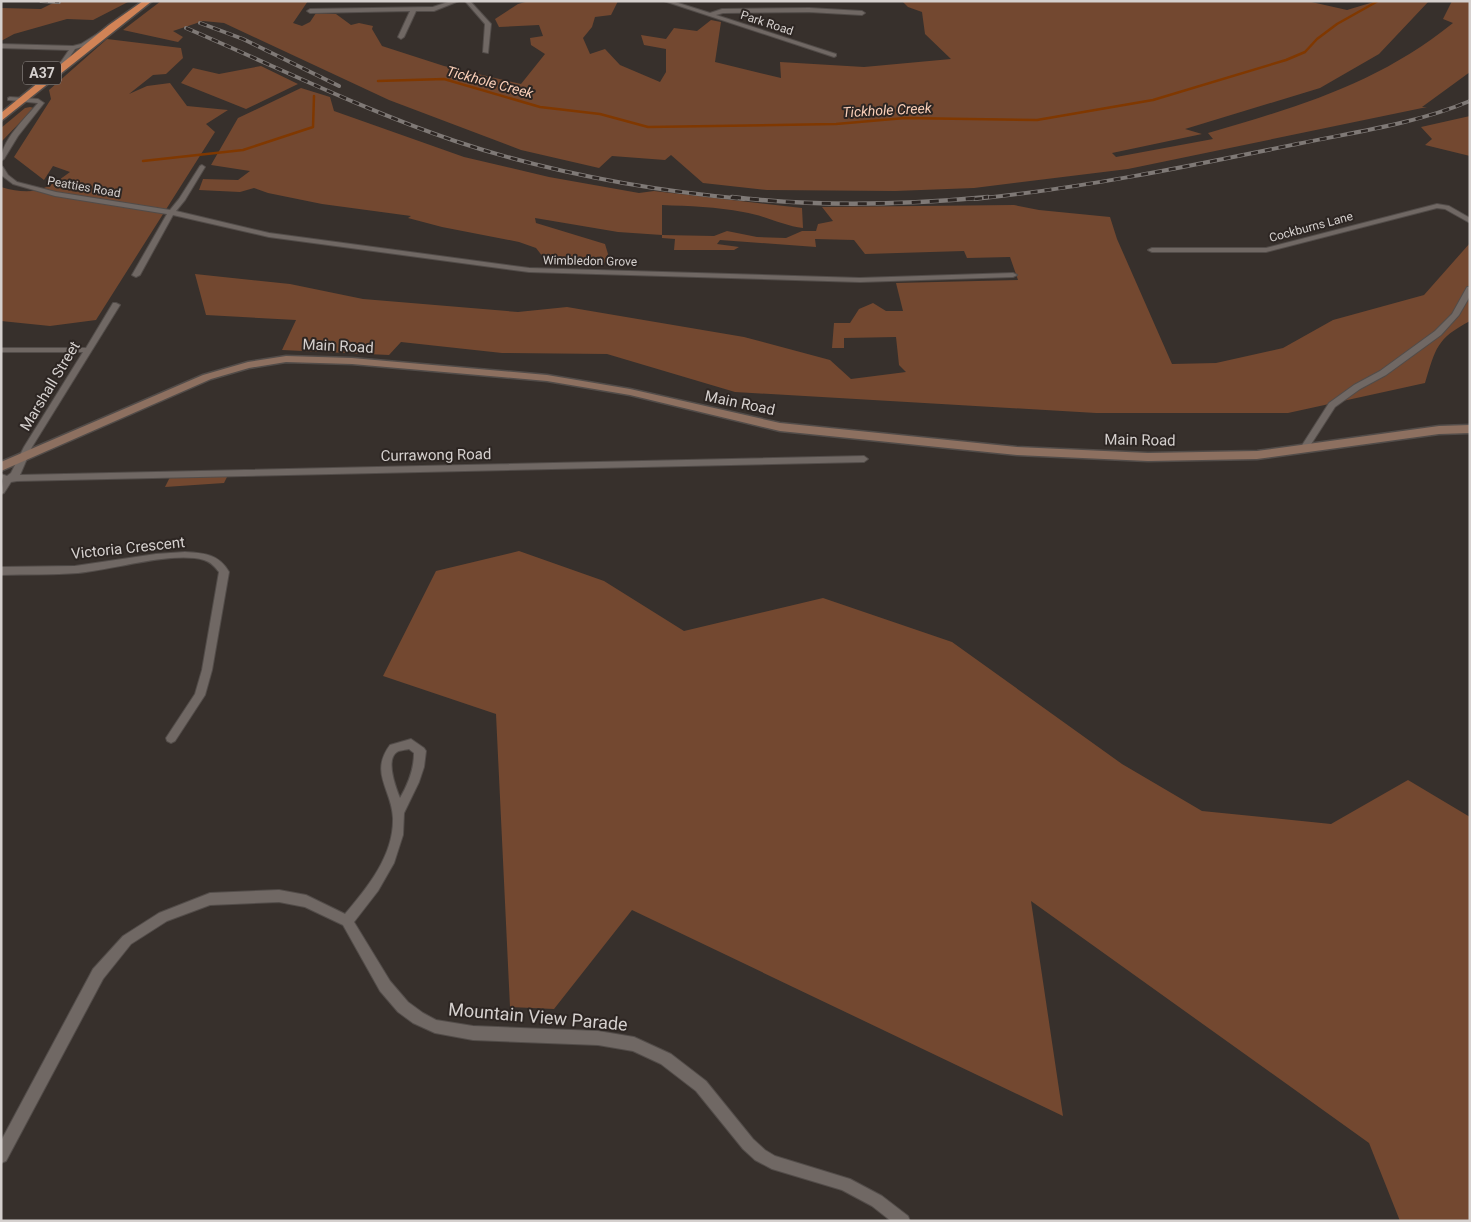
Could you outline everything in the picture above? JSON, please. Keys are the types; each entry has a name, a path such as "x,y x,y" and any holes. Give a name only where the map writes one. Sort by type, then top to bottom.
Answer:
{"highway":[{"name":"A37","path":"1,106 137,1"},
{"name":"A37","path":"1,118 112,27 148,1"}],"main road":[{"name":"Main Road","path":"1,467 207,377 248,365 286,359 316,358 547,378 630,392 780,427 1008,450 1148,456 1257,455 1439,430 1470,430"}],"street":[{"path":"310,11 434,9 457,1"},
{"path":"467,1 488,24 486,52"},
{"name":"Park Road","path":"666,1 834,55"},
{"path":"401,37 414,9"},
{"path":"710,15 722,11 809,10 862,13"},
{"path":"1,46 74,48 83,45 112,27"},
{"path":"57,72 74,48"},
{"path":"1,159 15,135 41,103 38,101 10,99"},
{"path":"136,276 171,213 182,200 202,167"},
{"name":"Peatties Road","path":"1,168 5,176 15,183 36,189 171,213"},
{"name":"Cockburns Lane","path":"1152,250 1266,250 1437,206 1447,207 1470,221"},
{"name":"Wimbledon Grove","path":"171,213 302,241 548,272 591,271 876,280 1013,275"},
{"path":"1303,450 1332,405 1356,387 1383,373 1438,333 1455,315 1470,289"},
{"name":"Marshall Street","path":"1,491 5,478 15,475 24,456 116,305"},
{"path":"1,350 88,350"},
{"name":"Currawong Road","path":"5,478 864,459"},
{"name":"Victoria Crescent","path":"1,571 84,569 179,556 200,556 218,564 224,572 222,592 200,695 171,738"},
{"path":"1,1156 98,974 116,951 140,930 187,906 221,898 279,896 306,901 347,921 371,893 387,868 394,846 399,811 414,781 420,759 420,751 406,743 398,745 389,751 386,764 390,790 399,811"},
{"name":"Mountain View Parade","path":"347,921 385,986 403,1007 418,1018 435,1026 473,1033 598,1038 634,1044 666,1059 701,1086 748,1144 760,1155 779,1164 845,1184 877,1202 903,1221"}],"shaded area":[{"path":"57,1 128,2 93,20 67,19 14,34 1,41 1,8 41,9"},
{"path":"161,1 308,1 293,23 302,26 310,22 316,13 336,14 351,25 359,23 373,26 372,29 382,46 444,66 521,84 545,54 531,45 530,38 543,36 539,25 499,27 495,19 518,4 529,1 618,1 611,15 595,17 592,27 583,38 590,54 605,49 620,65 660,82 666,72 666,49 644,45 641,35 666,39 674,28 697,31 711,20 721,22 715,62 781,78 780,62 864,67 951,59 925,34 922,12 908,7 902,1 1307,1 1347,10 1377,1 1429,1 1379,54 1320,88 1185,129 1202,134 1112,153 1116,157 1213,139 1208,133 1306,103 1367,77 1425,44 1453,23 1443,19 1452,1 1470,1 1470,72 1422,107 1427,107 1128,169 974,188 895,191 767,190 703,183 671,155 665,160 612,156 599,168 521,150 389,100 224,23 203,21 173,31 183,37 178,42 123,30"},
{"path":"107,39 181,48 183,58 166,74 153,75 129,94 147,86 170,83 187,106 228,110 206,124 215,132 96,320 50,326 1,321 1,187 21,191 38,190 53,184 70,172 53,166 44,180 14,157 51,99 49,90"},
{"path":"261,66 298,84 246,109 181,83 193,68 219,74"},
{"path":"301,88 330,97 334,111 464,157 549,177 639,193 654,191 802,208 803,228 751,213 733,210 662,205 662,235 618,232 535,218 536,223 605,244 608,254 604,264 547,262 536,248 519,242 442,227 408,218 411,216 322,204 268,193 254,188 240,192 199,190 203,179 238,180 250,171 211,165 238,118"},
{"path":"25,108 34,108 1,142 1,128"},
{"path":"1470,116 1470,156 1425,145 1432,139 1421,127"},
{"path":"1014,205 1039,210 1110,217 1117,239 1172,364 1216,363 1283,348 1333,320 1424,295 1470,243 1470,321 1450,333 1444,339 1435,353 1425,383 1288,413 1096,413 735,392 607,354 502,353 401,342 389,355 282,350 296,320 206,315 195,274 290,284 363,299 518,312 567,307 744,337 830,360 851,379 906,372 899,365 896,337 844,338 844,348 832,348 834,323 850,323 859,309 873,303 886,311 903,311 896,283 1018,280 1010,257 967,258 964,251 865,254 854,240 815,239 816,247 720,240 717,244 739,247 734,250 674,250 675,239 662,238 662,235 714,236 727,231 757,237 786,238 802,231 816,231 818,224 833,221 822,207"},
{"path":"228,475 224,483 165,487 170,477"},
{"path":"519,551 604,581 684,631 823,598 952,642 1122,764 1202,811 1331,824 1408,780 1470,817 1470,1221 1400,1221 1369,1143 1031,901 1063,1116 632,910 554,1009 510,1007 496,714 383,676 436,571"}],"waterway":[{"name":"Tickhole Creek","path":"378,81 444,79 540,107 600,114 648,127 836,124 905,118 1037,120 1153,100 1286,60 1305,52 1317,39 1337,24 1378,1"},
{"name":"Tickhole Creek","path":"143,161 243,150 313,127 314,96"}],"railway":[{"path":"41,1 59,2"},
{"path":"200,23 243,39 339,86"},
{"path":"186,28 387,116 490,152 561,171 634,185 744,199"},
{"path":"975,199 1137,176 1406,122 1470,101"},
{"path":"732,197 828,204 924,202 988,197"}]}
